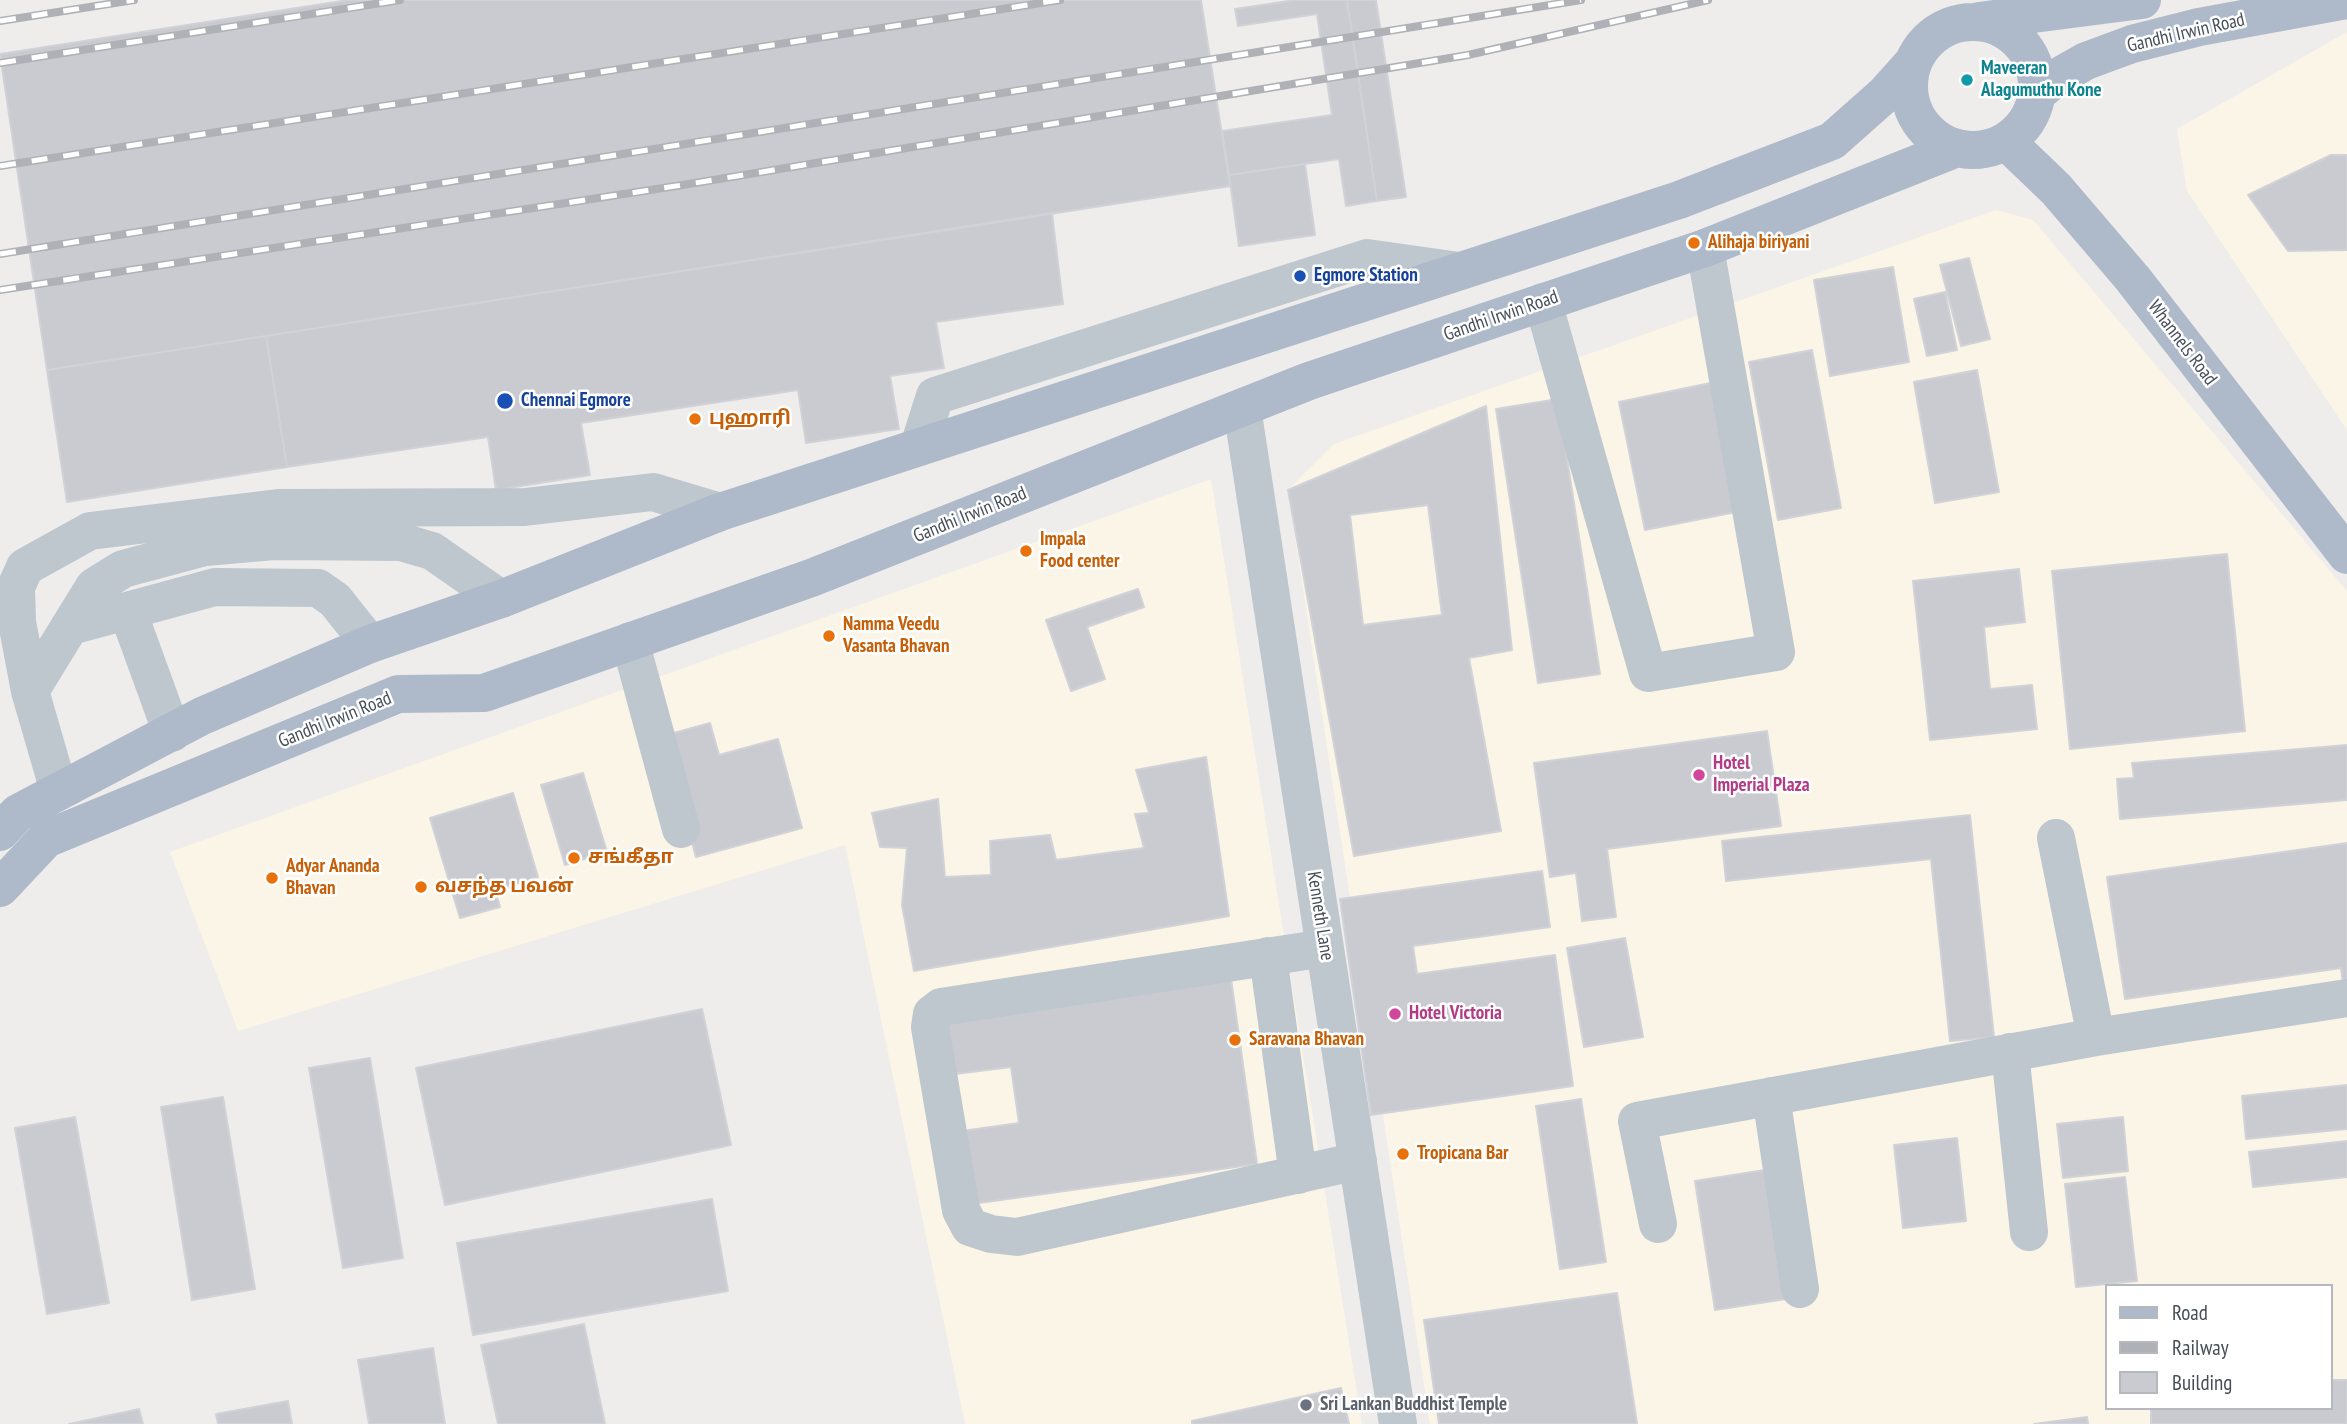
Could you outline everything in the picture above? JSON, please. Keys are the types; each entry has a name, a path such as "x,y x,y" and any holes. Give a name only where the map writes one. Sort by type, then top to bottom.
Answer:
{"main road":[{"path":"1977,22 2006,32 2029,53 2036,73 2038,93 2032,113 2013,136 1980,150 1956,148 1939,141 1922,127 1912,108 1908,87 1912,65 1921,47 1937,32 1956,24 2142,0"},
{"name":"Gandhi Irwin Road","path":"2038,93 2056,78 2086,61 2133,44 2199,27 2346,0"},
{"path":"0,832 18,813 202,716 370,644 501,600 720,512 1679,200 1832,141 1885,94 1912,65"},
{"name":"Whannels Road","path":"2013,136 2067,170 2111,217 2347,526"},
{"name":"Whannels Road","path":"2013,136 2133,279 2347,555"},
{"name":"Gandhi Irwin Road","path":"0,888 46,839 398,694 484,693 811,578 1241,408 1705,248 1956,148"}],"street":[{"path":"1543,302 1648,673 1776,652 1705,248"},
{"name":"Kenneth Lane","path":"1241,408 1398,1424"},
{"path":"59,791 30,691 17,622 16,587 26,567 90,531 278,508 525,507 653,492 720,512"},
{"path":"278,508 348,524 432,551 501,600"},
{"path":"30,691 94,587 123,569 205,547 274,541 401,542"},
{"path":"71,626 215,587 317,588 335,600 370,644"},
{"path":"128,612 172,733"},
{"path":"630,641 681,829"},
{"path":"2056,838 2096,1037"},
{"path":"1325,948 941,1007 932,1014 930,1027 961,1210 970,1227 991,1234 1017,1237 1358,1161"},
{"path":"1268,956 1298,1175"},
{"path":"1658,1224 1637,1121 2096,1037 2347,998"},
{"path":"2010,1052 2029,1232"},
{"path":"1772,1096 1800,1289"}],"shaded area":[{"path":"2347,32 2347,430 2187,191 2177,129"},
{"path":"1996,210 2033,220 2347,591 2347,1424 1430,1424 1288,490 1334,444"},
{"path":"1211,479 1362,1424 965,1424 845,845 238,1031 170,852"}],"building":[{"path":"348,0 1201,0 1230,186 47,370 0,54"},
{"path":"1295,0 1347,0 1377,201 1346,206 1339,159 1229,175 1222,131 1332,115 1317,14 1238,26 1235,9"},
{"path":"1347,0 1376,0 1406,197 1377,201"},
{"path":"2331,155 2347,155 2347,250 2288,251 2248,195"},
{"path":"1305,164 1315,235 1239,246 1229,175"},
{"path":"1052,213 1063,304 936,322 944,368 890,376 899,429 806,443 798,390 581,423 590,475 496,490 488,437 287,467 266,336"},
{"path":"1969,258 1990,339 1961,346 1940,265"},
{"path":"1893,267 1909,362 1830,376 1814,280"},
{"path":"1945,292 1957,350 1927,356 1914,299"},
{"path":"266,336 287,467 67,502 47,370"},
{"path":"1812,350 1841,508 1778,520 1749,362"},
{"path":"1977,370 1999,492 1935,503 1914,382"},
{"path":"1720,381 1746,510 1645,530 1619,402"},
{"path":"1558,399 1600,674 1538,683 1496,409"},
{"path":"1486,406 1512,650 1469,658 1501,831 1354,856 1288,490","holes":["1428,505 1442,615 1363,625 1350,515"]},
{"path":"2227,554 2245,731 2070,749 2052,571"},
{"path":"2019,569 2025,622 1984,627 1990,689 2032,685 2037,729 1930,740 1913,581"},
{"path":"1138,589 1144,607 1087,627 1105,679 1071,691 1046,620"},
{"path":"710,723 719,755 778,739 802,828 696,857 663,736"},
{"path":"1767,731 1781,826 1607,849 1616,917 1582,921 1576,873 1550,877 1534,763"},
{"path":"2347,745 2347,800 2120,819 2117,779 2134,778 2132,763"},
{"path":"1206,757 1229,916 914,971 902,905 907,848 880,847 872,813 938,799 945,877 991,875 990,841 1050,835 1056,860 1144,848 1135,814 1149,813 1136,770"},
{"path":"583,773 607,852 565,865 541,785"},
{"path":"513,793 538,877 495,890 500,907 460,918 430,818"},
{"path":"1970,815 1994,1037 1950,1041 1931,859 1726,881 1722,841"},
{"path":"2347,843 2347,983 2343,984 2341,968 2125,999 2107,877"},
{"path":"1542,871 1550,927 1413,946 1417,974 1555,955 1573,1086 1371,1115 1340,899"},
{"path":"1625,938 1643,1037 1584,1047 1567,948"},
{"path":"1231,979 1257,1164 965,1205 955,1132 1019,1123 1011,1067 947,1075 939,1019"},
{"path":"702,1009 731,1145 445,1205 416,1068"},
{"path":"370,1058 403,1258 343,1268 309,1068"},
{"path":"2347,1085 2347,1129 2246,1139 2242,1096"},
{"path":"223,1097 255,1289 192,1300 161,1107"},
{"path":"1581,1099 1606,1262 1560,1269 1536,1106"},
{"path":"75,1117 109,1303 47,1314 15,1128"},
{"path":"2123,1117 2128,1171 2063,1178 2057,1124"},
{"path":"1957,1138 1966,1221 1903,1228 1894,1145"},
{"path":"2347,1141 2347,1177 2253,1187 2249,1152"},
{"path":"1765,1170 1786,1299 1715,1310 1695,1181"},
{"path":"2125,1177 2137,1281 2076,1287 2065,1184"},
{"path":"712,1199 728,1291 473,1335 457,1243"},
{"path":"1617,1293 1637,1424 1439,1424 1424,1320"},
{"path":"584,1324 605,1424 498,1424 481,1345"},
{"path":"433,1348 445,1424 369,1424 358,1360"},
{"path":"2333,1380 2347,1380 2347,1424 2151,1424 2151,1410 2333,1410"},
{"name":"Sri Lankan Buddhist Temple","path":"1341,1388 1349,1424 1192,1424 1192,1421"},
{"path":"288,1401 292,1424 218,1424 216,1414"},
{"path":"139,1409 143,1424 69,1424"},
{"path":"2087,1417 2088,1424 2034,1424"}],"railway":[{"path":"0,21 134,0"},
{"path":"0,63 400,0"},
{"path":"0,166 1060,0"},
{"path":"0,254 1581,0"},
{"path":"0,290 689,184 1468,55 1708,0"}],"place":[{"name":"Maveeran Alagumuthu Kone","path":"1967,80"},
{"name":"Alihaja biriyani","path":"1694,243"},
{"name":"Egmore Station","path":"1300,276"},
{"name":"Chennai Egmore","path":"505,401"},
{"name":"புஹாரி","path":"695,419"},
{"name":"Impala Food center","path":"1026,551"},
{"name":"Namma Veedu Vasanta Bhavan","path":"829,636"},
{"name":"Hotel Imperial Plaza","path":"1699,775"},
{"name":"சங்கீதா","path":"574,858"},
{"name":"Adyar Ananda Bhavan","path":"272,878"},
{"name":"வசந்த பவன்","path":"421,887"},
{"name":"Hotel Victoria","path":"1395,1014"},
{"name":"Saravana Bhavan","path":"1235,1040"},
{"name":"Tropicana Bar","path":"1403,1154"},
{"name":"Sri Lankan Buddhist Temple","path":"1306,1405"}]}
